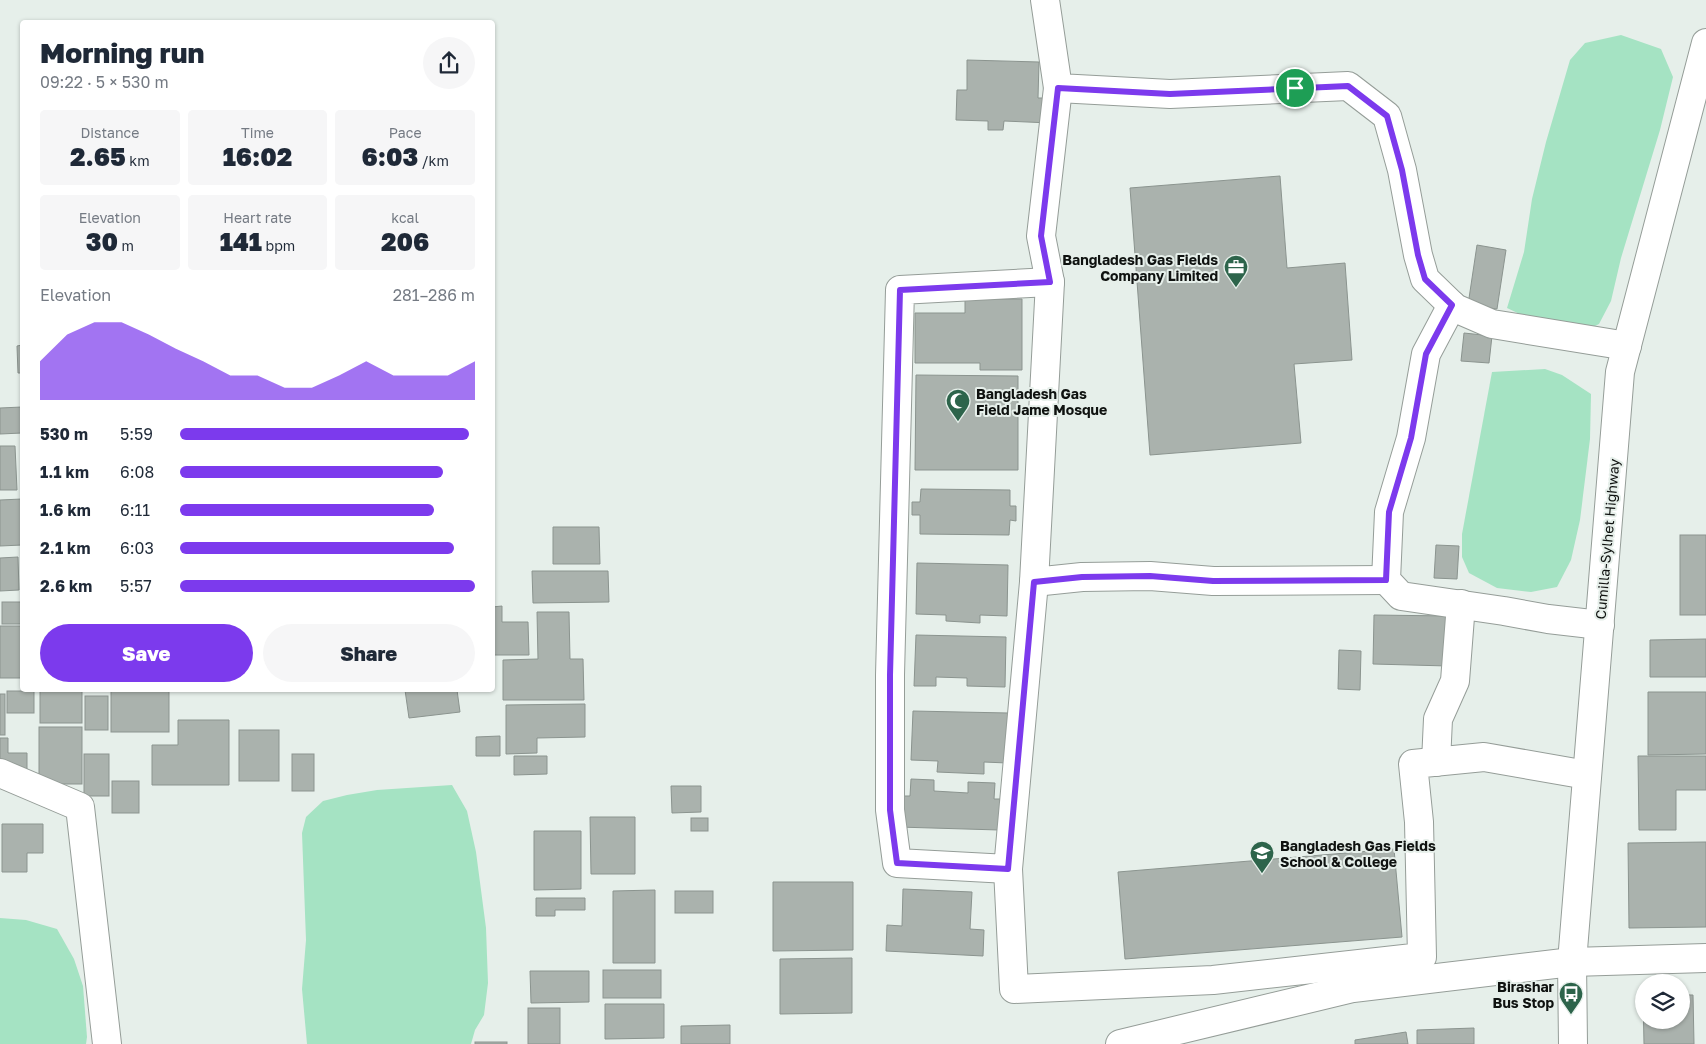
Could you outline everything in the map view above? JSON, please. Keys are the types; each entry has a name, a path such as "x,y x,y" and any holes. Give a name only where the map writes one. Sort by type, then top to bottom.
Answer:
{"main road":[{"path":"1045,0 1058,88 1041,236 1050,282 1034,582 1008,869 1014,989 1213,980 1422,957 1419,822 1413,764 1484,757 1587,775"},
{"name":"Cumilla-Sylhet Highway","path":"1573,1044 1572,962 1620,372 1706,43"},
{"path":"1058,88 1170,94 1348,86 1387,116 1402,170 1418,255 1425,279 1455,308 1492,324 1627,346"},
{"path":"1008,869 897,863 890,810 890,675 900,290 1050,282"},
{"path":"1452,305 1426,354 1411,438 1389,512 1386,580 1401,596 1548,619 1600,625"},
{"path":"1034,582 1082,577 1150,576 1213,581 1386,580"},
{"path":"1436,762 1438,719 1455,681 1461,604"},
{"path":"0,772 80,807 106,1044"},
{"path":"1120,1044 1353,988 1572,962 1706,958"}],"shaded area":[{"path":"1621,35 1661,49 1673,77 1660,130 1621,258 1611,301 1599,324 1585,331 1543,325 1507,308 1524,252 1532,199 1546,142 1570,60 1585,43"},
{"path":"1545,369 1562,375 1591,394 1590,439 1580,520 1571,560 1557,587 1531,592 1497,588 1469,573 1462,557 1462,534 1492,372"},
{"path":"452,785 467,811 476,852 486,928 488,983 484,1015 475,1030 471,1044 307,1044 302,989 306,940 302,833 306,817 323,801 347,795 377,790"},
{"path":"0,918 26,920 57,929 74,959 83,986 86,1044 0,1044"}],"building":[{"path":"967,60 1039,62 1038,98 1051,98 1050,123 1004,121 1003,130 988,130 988,121 956,120 957,90 967,90"},
{"path":"1280,176 1287,268 1345,263 1352,360 1294,364 1301,443 1150,455 1130,188"},
{"path":"1477,245 1506,250 1497,309 1468,305"},
{"path":"965,299 1022,299 1022,370 980,370 980,363 915,363 915,313 965,313"},
{"path":"1464,333 1492,336 1489,363 1461,361"},
{"path":"20,345 20,373 18,373 17,346"},
{"path":"916,375 1018,376 1018,470 915,470"},
{"path":"20,407 20,433 0,434 0,408"},
{"path":"0,446 15,446 17,490 0,490"},
{"path":"921,489 1010,490 1010,506 1016,506 1016,521 1010,520 1009,535 920,534 920,515 912,515 912,502 920,502"},
{"path":"20,499 20,545 0,546 0,500"},
{"path":"553,527 599,527 600,564 553,564"},
{"path":"1680,535 1706,535 1706,615 1680,615"},
{"path":"1436,545 1459,546 1457,579 1434,578"},
{"path":"18,557 19,590 0,591 0,558"},
{"path":"917,563 1008,565 1007,616 980,615 980,623 946,621 946,615 916,614"},
{"path":"532,571 608,571 609,602 533,603"},
{"path":"2,602 20,602 20,624 2,624"},
{"path":"502,606 502,622 528,622 529,655 495,655 495,607"},
{"path":"537,612 569,612 570,659 583,659 584,700 503,700 503,660 538,659"},
{"path":"1374,615 1449,616 1448,666 1373,664"},
{"path":"0,626 20,626 20,678 0,678"},
{"path":"916,635 1006,637 1005,687 967,686 967,678 936,677 936,686 914,686"},
{"path":"1706,639 1706,677 1650,677 1650,640"},
{"path":"1339,650 1361,651 1360,690 1338,689"},
{"path":"7,691 34,692 34,713 7,713"},
{"path":"40,692 82,692 82,723 40,723"},
{"path":"111,692 169,692 169,732 111,732"},
{"path":"405,692 457,692 460,712 409,718"},
{"path":"1648,692 1706,692 1706,754 1648,755"},
{"path":"0,694 5,694 5,735 0,735"},
{"path":"85,696 108,696 108,730 85,730"},
{"path":"585,704 585,737 537,738 537,753 506,754 506,705"},
{"path":"913,711 1008,713 1007,763 984,762 984,774 937,772 938,761 911,760"},
{"path":"178,720 229,720 229,785 152,785 152,745 178,745"},
{"path":"39,727 82,727 82,784 39,784"},
{"path":"239,730 279,730 279,781 239,781"},
{"path":"500,736 500,756 476,756 476,737"},
{"path":"0,738 8,738 8,753 27,753 27,769 0,769"},
{"path":"84,754 109,754 109,796 84,796"},
{"path":"292,754 314,754 314,791 292,791"},
{"path":"514,756 547,756 547,774 514,775"},
{"path":"1638,756 1706,756 1706,790 1676,790 1676,830 1639,830"},
{"path":"911,779 934,780 934,791 968,793 968,782 995,783 994,799 1000,799 999,830 898,827 899,796 910,796"},
{"path":"112,781 139,781 139,813 112,813"},
{"path":"671,786 701,786 701,812 672,813"},
{"path":"590,817 635,817 635,874 591,874"},
{"path":"691,818 708,818 708,831 691,831"},
{"path":"2,824 43,824 43,853 27,853 27,872 2,872"},
{"path":"534,831 581,831 581,889 534,890"},
{"path":"1706,842 1706,927 1629,928 1628,843"},
{"path":"1394,849 1402,937 1125,959 1118,872"},
{"path":"773,882 853,882 853,950 773,951"},
{"path":"903,889 972,892 970,929 984,930 983,956 886,951 887,925 902,926"},
{"path":"655,890 655,963 613,963 613,891"},
{"path":"675,891 713,891 713,913 675,913"},
{"path":"536,898 585,898 585,910 555,910 555,916 536,916"},
{"path":"852,958 852,1013 780,1014 780,959"},
{"path":"603,970 661,970 661,998 603,998"},
{"path":"530,971 589,971 589,1002 531,1003"},
{"path":"1690,995 1693,995 1694,1044 1644,1044 1644,1029 1690,1029"},
{"path":"605,1004 664,1004 664,1038 605,1039"},
{"path":"528,1008 560,1008 560,1044 528,1044"},
{"path":"730,1025 730,1044 681,1044 681,1026"},
{"path":"1474,1028 1474,1044 1417,1044 1417,1030"},
{"path":"1406,1032 1408,1044 1355,1044 1355,1040"},
{"path":"475,1042 507,1042 507,1044 475,1044"}],"place":[{"name":"Bangladesh Gas Fields Company Limited","path":"1236,288"},
{"name":"Bangladesh Gas Field Jame Mosque","path":"958,422"},
{"name":"Bangladesh Gas Fields School & College","path":"1262,874"},
{"name":"Birashar Bus Stop","path":"1571,1015"}],"route":[{"path":"1348,86 1387,116 1402,170 1418,255 1425,279 1452,305 1426,354 1411,438 1389,512 1386,580 1213,581 1150,576 1082,577 1034,582 1008,869 897,863 890,810 890,675 900,290 1050,282 1041,236 1058,88 1170,94 1295,88 1348,86"}]}
